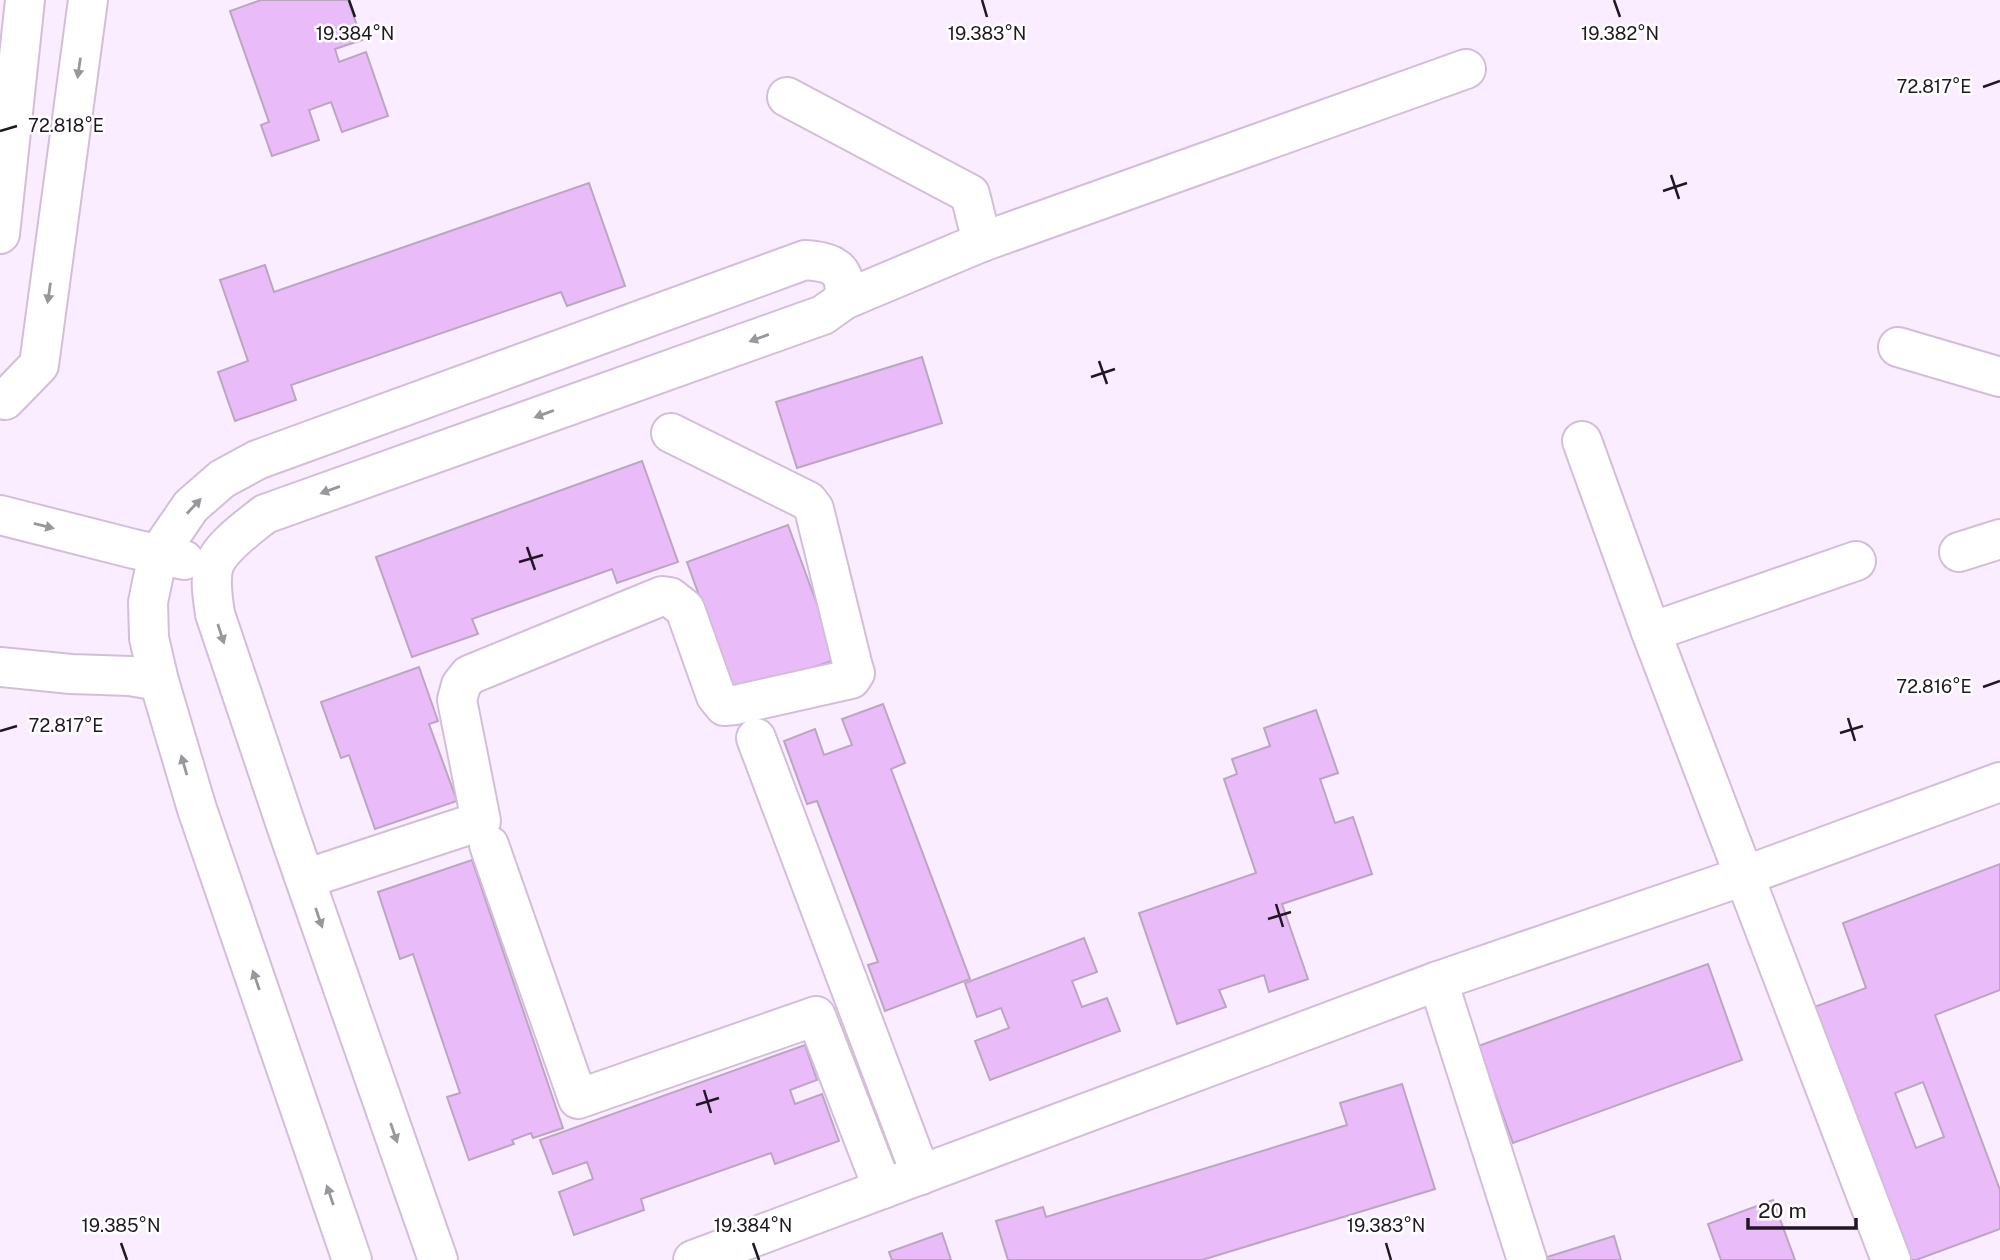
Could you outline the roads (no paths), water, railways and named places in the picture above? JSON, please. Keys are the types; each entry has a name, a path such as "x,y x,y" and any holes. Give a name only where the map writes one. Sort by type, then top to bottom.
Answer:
{"street":[{"path":"0,234 25,0"},
{"path":"2,403 40,365 88,0"},
{"path":"438,1260 215,614 213,566 230,542 265,513 823,315 844,300 982,242 1466,69"},
{"path":"787,97 970,194 982,242"},
{"path":"352,1260 197,809 145,678 149,638 146,551 222,479 257,460 805,260 825,262 838,269 846,285 844,300"},
{"path":"1898,347 2000,377"},
{"path":"306,878 481,821 457,700 461,685 469,675 662,596 670,597 685,609 716,696 724,706 851,679 855,673 814,509 808,501 671,433"},
{"path":"1582,441 1651,632 1891,1260"},
{"path":"0,515 213,566"},
{"path":"1959,552 2000,539"},
{"path":"1651,632 1856,561"},
{"path":"0,667 145,678"},
{"path":"756,738 921,1175"},
{"path":"693,1260 1438,981 1744,876 2000,782"},
{"path":"489,845 578,1099 816,1016 883,1189"},
{"path":"1438,981 1527,1260"}]}
